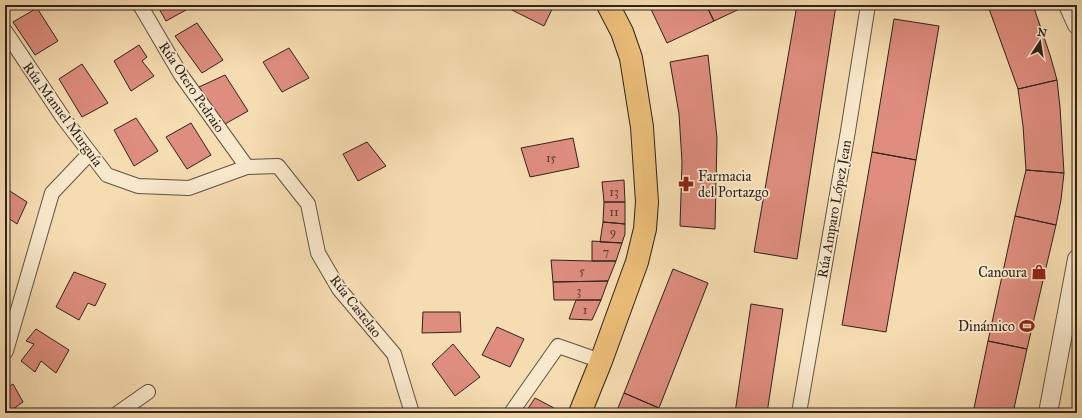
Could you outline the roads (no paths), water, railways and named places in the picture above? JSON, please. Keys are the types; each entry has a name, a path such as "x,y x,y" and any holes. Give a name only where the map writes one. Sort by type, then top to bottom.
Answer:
{"highway":[{"path":"580,413 601,362 637,262 645,229 648,202 642,126 631,58 622,32 608,5"}],"street":[{"name":"Rúa Otero Pedraio","path":"140,5 181,75 247,167"},
{"name":"Rúa Amparo López Jean","path":"799,413 848,131 868,5"},
{"path":"1068,5 1077,25"},
{"name":"Rúa Manuel Murguía","path":"5,31 64,119 107,175 138,186 189,188 247,167"},
{"path":"5,352 52,193 90,153"},
{"name":"Rúa Castelao","path":"247,167 278,166 308,204 318,253 339,289 394,354 412,413"},
{"path":"1048,413 1077,259"},
{"path":"511,413 558,346 601,362"},
{"path":"118,413 148,392"}],"place":[{"name":"Farmacia del Portazgo","path":"686,184"},
{"name":"Canoura","path":"1039,272"},
{"name":"Dinámico","path":"1027,326"}]}
